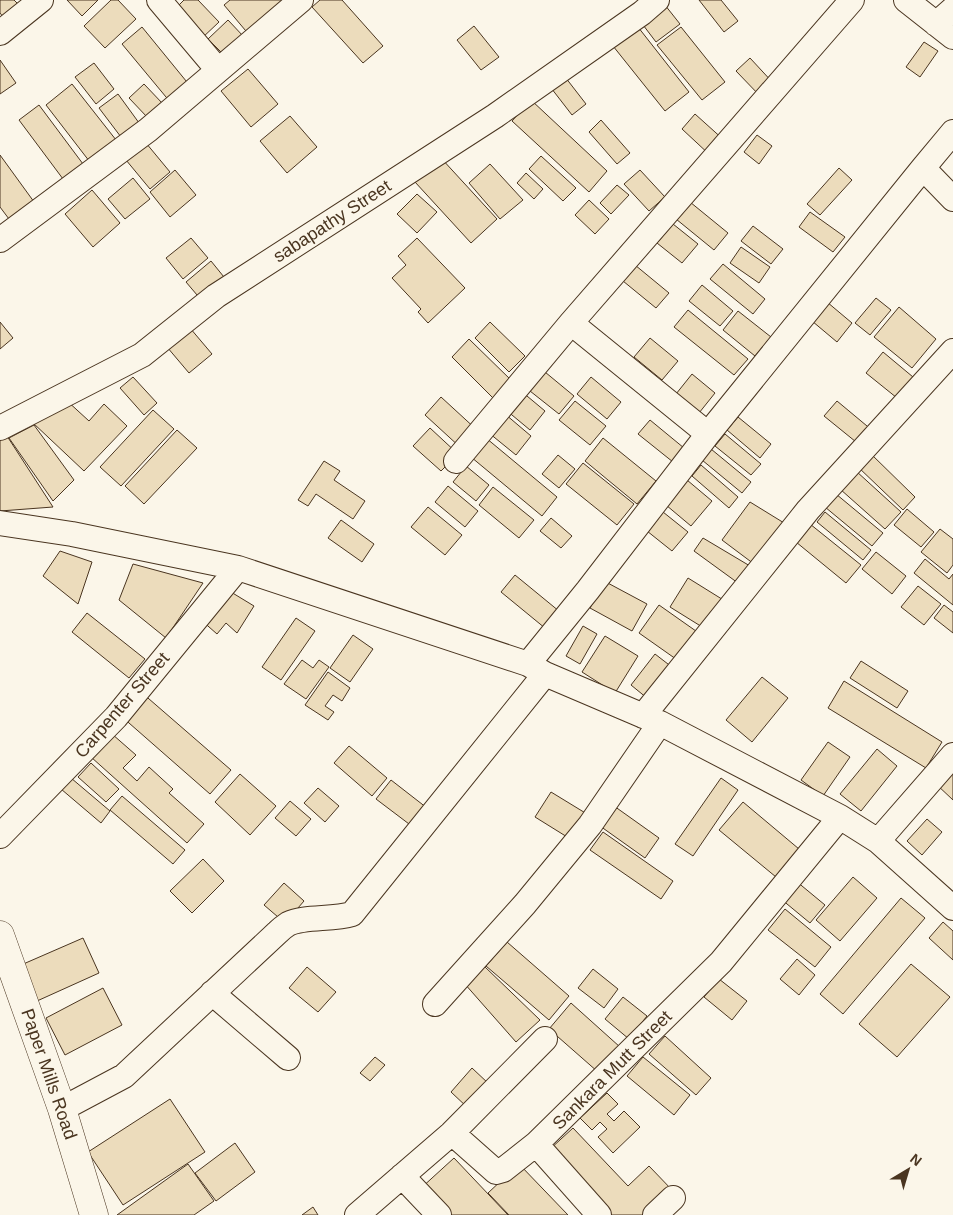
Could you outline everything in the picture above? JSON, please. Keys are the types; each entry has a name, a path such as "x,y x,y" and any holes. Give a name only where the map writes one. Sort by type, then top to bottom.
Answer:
{"main road":[{"name":"Paper Mills Road","path":"0,935 62,1109 94,1215"}],"street":[{"path":"0,33 41,0"},
{"path":"159,0 218,70"},
{"path":"0,240 148,130 301,0"},
{"name":"sabapathy Street","path":"0,428 142,355 216,296 495,116 642,13 657,0"},
{"path":"456,461 571,323 852,0"},
{"path":"906,0 948,23"},
{"path":"62,1109 124,1076 278,932 289,924 301,921 340,918 352,914 536,669 588,590 708,434 953,132"},
{"path":"923,168 953,198"},
{"path":"571,323 708,434"},
{"path":"436,1004 525,904 590,825 651,720 808,510 953,352"},
{"path":"2,520 238,568 536,669 651,720 840,817 878,841 953,908"},
{"name":"Carpenter Street","path":"0,836 116,717 238,568"},
{"path":"878,841 953,755"},
{"name":"Sankara Mutt Street","path":"452,1132 496,1172 503,1170 536,1144 721,962 840,817"},
{"path":"212,994 288,1058"},
{"path":"357,1215 452,1132 545,1039"},
{"path":"536,1144 599,1215"},
{"path":"402,1176 439,1215"},
{"path":"655,1215 673,1198"}],"building":[{"path":"0,0 14,0 19,5 4,18 0,13"},
{"path":"67,0 98,0 82,16"},
{"path":"111,0 118,0 136,19 105,48 84,26"},
{"path":"184,0 198,0 219,22 201,39 174,10"},
{"path":"230,0 283,0 251,37 224,5"},
{"path":"320,0 342,0 383,46 363,63 312,7"},
{"path":"661,0 680,24 656,42 637,17"},
{"path":"699,0 721,0 738,21 724,32"},
{"path":"228,20 244,37 224,55 208,39"},
{"path":"474,26 499,57 481,70 457,40"},
{"path":"142,27 191,87 171,103 122,44"},
{"path":"638,27 689,92 665,111 613,46"},
{"path":"681,27 725,82 702,100 657,45"},
{"path":"924,42 938,51 920,77 906,67"},
{"path":"750,58 775,85 762,98 736,71"},
{"path":"0,60 16,83 0,94"},
{"path":"94,63 114,89 96,104 75,77"},
{"path":"248,69 278,104 251,127 221,91"},
{"path":"562,73 586,104 572,115 548,84"},
{"path":"72,84 120,145 93,166 46,105"},
{"path":"144,84 163,104 148,118 129,98"},
{"path":"118,94 142,127 124,141 99,108"},
{"path":"531,100 607,171 589,192 512,121"},
{"path":"39,105 86,168 66,183 19,120"},
{"path":"695,114 725,141 711,156 682,129"},
{"path":"290,116 317,147 287,173 260,141"},
{"path":"601,120 630,153 617,164 589,132"},
{"path":"757,135 772,146 759,164 744,152"},
{"path":"146,143 170,172 150,189 126,160"},
{"path":"0,155 37,206 12,223 0,207"},
{"path":"541,156 576,188 563,201 529,169"},
{"path":"441,158 497,219 471,243 415,182"},
{"path":"490,164 523,200 500,219 469,183"},
{"path":"839,168 852,180 820,215 807,204"},
{"path":"175,170 196,195 170,217 150,192"},
{"path":"640,170 665,197 649,211 624,184"},
{"path":"526,173 543,189 534,199 517,183"},
{"path":"133,178 150,199 125,219 108,199"},
{"path":"617,185 629,195 611,214 600,203"},
{"path":"92,190 120,223 93,247 65,214"},
{"path":"417,194 437,212 417,233 397,214"},
{"path":"589,200 609,219 595,234 575,215"},
{"path":"690,202 728,233 714,250 676,219"},
{"path":"810,212 845,237 833,252 799,227"},
{"path":"673,224 698,244 682,263 657,243"},
{"path":"753,226 783,249 771,264 741,241"},
{"path":"191,238 208,258 183,279 166,258"},
{"path":"417,238 465,288 428,323 418,312 421,309 392,278 406,265 398,256"},
{"path":"741,247 770,267 759,283 730,263"},
{"path":"211,261 228,282 203,302 186,282"},
{"path":"723,264 765,299 753,314 710,279"},
{"path":"635,265 669,293 656,308 623,281"},
{"path":"702,285 733,311 720,326 689,301"},
{"path":"876,298 891,310 870,335 855,323"},
{"path":"827,302 852,323 837,342 812,321"},
{"path":"899,307 936,339 912,368 874,337"},
{"path":"688,310 748,359 734,375 674,327"},
{"path":"738,311 771,337 755,356 723,330"},
{"path":"0,322 13,338 0,349"},
{"path":"490,322 525,356 509,372 475,338"},
{"path":"190,328 212,354 189,373 167,347"},
{"path":"650,338 678,361 662,380 634,357"},
{"path":"469,339 513,382 495,400 452,357"},
{"path":"883,352 919,382 902,402 866,373"},
{"path":"545,372 574,396 559,414 530,391"},
{"path":"692,374 715,393 699,413 676,394"},
{"path":"133,377 157,403 144,415 120,388"},
{"path":"591,377 621,402 607,419 577,394"},
{"path":"521,391 545,411 530,430 506,410"},
{"path":"441,397 478,431 461,448 425,415"},
{"path":"65,399 89,421 104,404 127,426 84,471 32,422 44,410 50,416"},
{"path":"575,401 606,426 590,445 559,420"},
{"path":"837,401 873,431 861,446 824,416"},
{"path":"153,410 174,429 121,486 100,467"},
{"path":"505,414 531,436 516,455 489,433"},
{"path":"738,417 771,444 760,458 727,430"},
{"path":"650,420 684,448 673,462 638,434"},
{"path":"34,425 74,480 53,501 9,438"},
{"path":"430,428 458,454 441,471 413,446"},
{"path":"177,430 197,448 144,504 125,486"},
{"path":"725,434 761,464 751,475 715,446"},
{"path":"7,436 53,507 0,511 0,438"},
{"path":"486,438 557,497 542,516 471,457"},
{"path":"603,438 656,481 637,504 585,461"},
{"path":"711,449 751,482 742,493 702,460"},
{"path":"870,453 915,497 903,510 857,466"},
{"path":"558,455 575,469 559,488 542,474"},
{"path":"324,461 340,471 334,480 365,501 353,519 316,494 308,506 298,500"},
{"path":"583,463 634,504 617,525 566,484"},
{"path":"701,465 738,497 729,508 692,476"},
{"path":"466,466 489,485 476,501 453,482"},
{"path":"856,471 901,512 885,529 840,489"},
{"path":"687,480 712,501 691,526 666,505"},
{"path":"448,486 478,511 465,527 435,502"},
{"path":"493,487 534,520 519,538 479,505"},
{"path":"836,494 883,533 872,546 825,507"},
{"path":"750,502 789,526 758,567 722,540"},
{"path":"428,507 462,535 445,555 411,527"},
{"path":"907,509 934,532 921,547 894,525"},
{"path":"663,512 688,532 672,551 647,531"},
{"path":"825,512 871,550 863,560 817,522"},
{"path":"551,518 572,536 561,548 540,531"},
{"path":"341,520 374,544 362,562 328,538"},
{"path":"810,524 861,565 846,583 796,542"},
{"path":"940,529 953,539 953,565 947,573 921,552"},
{"path":"703,538 750,566 738,583 694,551"},
{"path":"60,551 92,562 78,604 43,576"},
{"path":"876,552 906,576 892,594 862,569"},
{"path":"925,559 949,579 953,574 953,605 914,573"},
{"path":"133,564 203,583 166,638 119,600"},
{"path":"515,575 565,616 551,633 501,592"},
{"path":"688,578 725,601 707,630 670,607"},
{"path":"604,581 647,604 632,631 590,608"},
{"path":"918,586 941,604 924,625 901,607"},
{"path":"226,589 254,606 237,633 226,623 217,634 200,619"},
{"path":"659,605 703,636 683,664 639,633"},
{"path":"944,605 953,612 953,633 934,618"},
{"path":"87,613 145,659 129,678 72,632"},
{"path":"296,618 315,631 281,680 262,667"},
{"path":"583,626 597,634 580,664 566,656"},
{"path":"353,635 373,649 350,682 330,668"},
{"path":"605,636 638,656 615,693 582,672"},
{"path":"655,654 677,671 653,703 631,685"},
{"path":"302,660 313,668 319,660 329,667 306,699 284,684"},
{"path":"861,661 908,691 897,708 850,678"},
{"path":"328,672 350,688 342,701 333,695 325,706 334,712 328,720 305,705"},
{"path":"762,677 788,698 752,742 726,720"},
{"path":"844,681 942,742 926,768 828,708"},
{"path":"141,692 231,770 210,794 121,716"},
{"path":"112,734 136,755 123,768 137,781 149,767 173,789 169,793 204,824 187,843 91,757"},
{"path":"828,742 850,757 823,796 801,780"},
{"path":"349,746 387,778 372,796 334,763"},
{"path":"877,749 897,766 861,811 840,794"},
{"path":"91,763 119,789 106,802 78,777"},
{"path":"953,766 953,800 936,784"},
{"path":"240,774 276,806 250,835 215,802"},
{"path":"71,778 110,811 101,823 61,789"},
{"path":"721,778 738,790 693,856 675,844"},
{"path":"391,780 427,808 413,827 376,799"},
{"path":"318,788 339,806 325,822 304,803"},
{"path":"551,792 587,814 572,840 535,817"},
{"path":"122,796 185,850 173,864 110,810"},
{"path":"290,801 311,819 296,836 275,818"},
{"path":"743,802 799,849 776,877 719,830"},
{"path":"614,806 659,838 645,858 600,826"},
{"path":"927,819 942,832 922,855 907,841"},
{"path":"603,832 673,881 661,899 590,850"},
{"path":"203,859 224,881 192,913 170,891"},
{"path":"853,877 877,898 840,941 816,920"},
{"path":"796,881 825,905 810,923 781,899"},
{"path":"284,883 304,901 285,923 264,905"},
{"path":"901,898 925,918 843,1014 820,994"},
{"path":"785,909 831,947 815,967 768,930"},
{"path":"943,922 953,931 953,960 929,938"},
{"path":"83,938 99,973 37,1001 21,965"},
{"path":"507,942 569,996 549,1020 486,966"},
{"path":"797,959 815,975 799,995 780,979"},
{"path":"911,964 950,997 897,1057 859,1024"},
{"path":"484,966 540,1020 516,1042 464,983"},
{"path":"307,967 336,992 318,1012 289,988"},
{"path":"593,969 618,989 604,1008 578,988"},
{"path":"719,979 747,1001 732,1020 704,997"},
{"path":"103,988 122,1025 65,1055 46,1018"},
{"path":"623,997 647,1016 629,1039 605,1019"},
{"path":"571,1003 620,1047 598,1072 549,1029"},
{"path":"665,1036 711,1078 696,1095 649,1054"},
{"path":"375,1057 385,1065 370,1081 360,1073"},
{"path":"643,1057 690,1095 674,1115 627,1076"},
{"path":"472,1068 489,1084 468,1108 451,1092"},
{"path":"607,1093 618,1104 607,1114 614,1121 624,1111 640,1127 613,1153 598,1137 607,1129 600,1122 592,1130 580,1118"},
{"path":"170,1099 205,1152 123,1205 88,1152"},
{"path":"573,1128 628,1186 649,1166 673,1191 647,1215 609,1215 549,1150"},
{"path":"235,1143 255,1172 216,1201 195,1173"},
{"path":"454,1158 508,1215 445,1215 420,1189"},
{"path":"188,1164 214,1201 194,1215 117,1215"},
{"path":"519,1164 568,1215 509,1215 488,1193"},
{"path":"313,1207 318,1215 302,1215"}]}
